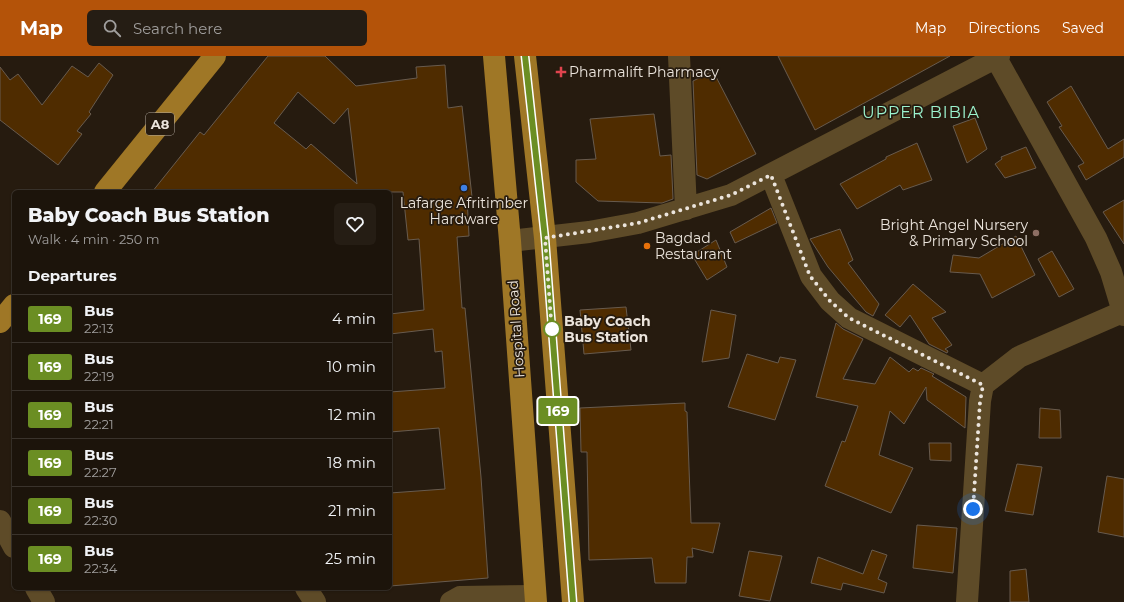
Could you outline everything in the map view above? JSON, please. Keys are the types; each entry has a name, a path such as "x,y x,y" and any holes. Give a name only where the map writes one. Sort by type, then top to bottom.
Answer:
{"main road":[{"name":"A8","path":"107,190 215,56"},
{"name":"Hospital Road","path":"494,56 510,241 536,599"},
{"path":"525,56 545,238 573,602"}],"street":[{"path":"679,56 686,209"},
{"path":"510,241 545,238 638,223 731,195 998,57 1096,238 1111,272 1123,314 1019,357 983,385 980,402 967,602"},
{"path":"771,175 810,276 830,301 849,318 983,385"},
{"path":"0,521 12,543"},
{"path":"37,590 44,602"},
{"path":"307,590 315,602"},
{"path":"451,602 460,597 536,599"}],"building":[{"path":"268,56 325,56 356,86 417,78 416,67 445,65 448,108 462,106 472,197 467,197 469,236 457,237 462,308 465,308 481,477 488,578 392,586 392,493 445,489 439,428 392,432 392,392 445,388 442,351 435,352 433,329 392,334 392,314 424,310 419,239 408,240 403,192 392,192 392,190 154,190 200,132 204,135","holes":["298,92 334,124 348,108 357,184 311,144 306,149 274,123"]},
{"path":"778,56 950,56 815,130"},
{"path":"99,63 113,75 89,112 91,114 77,131 82,134 58,165 0,120 0,67 10,80 18,74 42,105 72,66 88,77"},
{"path":"713,71 756,154 707,179 697,175 693,81"},
{"path":"1071,86 1108,149 1124,139 1124,157 1086,180 1078,166 1084,163 1059,127 1062,126 1047,102"},
{"path":"654,114 660,156 671,155 673,199 662,203 598,201 576,182 576,160 596,159 590,119"},
{"path":"975,118 987,149 967,163 953,126"},
{"path":"917,143 932,180 903,190 900,185 857,209 840,184 886,159 886,157"},
{"path":"1026,147 1036,168 1005,178 995,164 1002,159 1001,157"},
{"path":"1124,200 1124,244 1103,212"},
{"path":"771,208 777,223 735,243 730,232"},
{"path":"840,229 853,260 848,263 879,304 873,316 866,312 828,267 810,239"},
{"path":"1016,236 1035,275 992,298 980,274 950,272 953,255 979,258"},
{"path":"716,240 727,267 707,280 692,255"},
{"path":"1052,251 1074,289 1059,297 1038,259"},
{"path":"913,284 946,312 932,318 952,345 945,349 948,351 947,353 929,344 910,315 900,327 885,315"},
{"path":"626,307 631,350 584,354 580,310"},
{"path":"711,310 736,315 729,358 702,362"},
{"path":"836,323 843,329 863,339 843,379 875,384 890,357 909,372 913,368 918,371 921,368 934,374 932,376 966,397 965,428 927,400 926,387 904,424 890,411 879,455 913,468 891,513 825,486 842,441 845,442 858,406 816,397"},
{"path":"747,354 778,363 780,357 796,360 775,420 728,407"},
{"path":"685,403 685,411 687,412 691,523 720,523 713,553 692,548 693,557 687,557 686,583 655,583 652,558 589,560 587,452 581,452 580,408"},
{"path":"1040,408 1060,410 1061,438 1039,438"},
{"path":"929,443 951,443 951,461 930,460"},
{"path":"1017,464 1042,467 1033,515 1005,511"},
{"path":"1107,476 1124,479 1124,537 1098,532"},
{"path":"917,525 957,528 953,573 913,568"},
{"path":"872,550 887,555 878,579 887,583 884,593 843,583 841,590 811,583 818,557 863,574"},
{"path":"749,551 782,556 770,601 739,596"},
{"path":"1026,569 1029,602 1010,602 1010,571"}],"bus line":[{"name":"169","path":"525,56 545,238 573,602"}],"place":[{"name":"Pharmalift Pharmacy","path":"561,72"},
{"name":"Lafarge Afritimber Hardware","path":"464,188"},
{"name":"Bright Angel Nursery & Primary School","path":"1036,233"},
{"name":"Bagdad Restaurant","path":"647,246"},
{"name":"Baby Coach Bus Station","path":"552,329"}],"district":[{"name":"UPPER BIBIA","path":"921,112"}],"route":[{"path":"552,329 552,333 545,238 638,223 731,195 771,175 810,276 830,301 849,318 983,385 980,402 973,509"}]}
